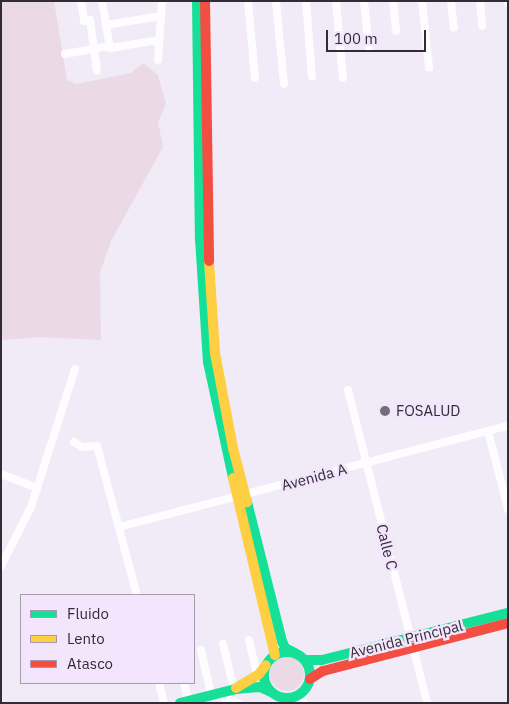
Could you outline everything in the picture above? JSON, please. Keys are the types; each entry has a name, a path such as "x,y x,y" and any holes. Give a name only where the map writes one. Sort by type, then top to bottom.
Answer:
{"main road":[{"path":"184,702 233,690 260,688 280,698 293,697 304,691 310,679 308,666 304,660 285,648 282,642 213,393 204,324 200,239 196,1"},
{"path":"205,1 208,240 212,320 220,386 275,655"},
{"name":"Avenida Principal","path":"310,679 323,671 412,642 508,614"},
{"name":"Avenida Principal","path":"304,660 322,660 508,623"},
{"path":"233,690 258,676 275,655 285,652 295,653"},
{"path":"267,664 265,680 280,698"}],"street":[{"path":"81,1 84,21 90,20 97,71"},
{"path":"102,1 110,46"},
{"path":"158,60 162,1"},
{"path":"248,1 255,78"},
{"path":"276,1 284,84"},
{"path":"306,1 312,77"},
{"path":"336,1 343,78"},
{"path":"364,1 369,48"},
{"path":"393,1 396,31"},
{"path":"422,1 429,68"},
{"path":"452,1 454,28"},
{"path":"480,1 482,26"},
{"path":"106,25 161,16"},
{"path":"65,54 159,40"},
{"path":"1,566 23,526 75,369"},
{"name":"Calle C","path":"348,390 427,703"},
{"name":"Avenida A","path":"119,527 508,426"},
{"path":"488,432 508,509"},
{"path":"74,442 82,447 97,446 137,594"},
{"path":"1,474 37,488"},
{"path":"249,640 258,676"},
{"path":"223,644 233,690 239,703"},
{"path":"201,650 213,694 239,703"},
{"path":"159,684 164,703"},
{"path":"184,684 184,702"},
{"path":"303,703 304,691"}],"shaded area":[{"path":"1,1 54,1 67,80 76,84 131,73 143,63 158,75 166,104 158,122 163,147 111,241 100,273 101,340 40,337 1,340"},
{"path":"287,657 294,658 299,662 303,667 303,681 299,686 294,690 287,691 280,690 275,686 271,681 270,674 271,667 275,662 280,658"}],"traffic: fast":[{"path":"197,1 200,239 208,362 233,478"},
{"path":"247,502 282,641 285,648 295,653"},
{"path":"305,660 322,660 508,613"},
{"path":"287,652 300,656 306,662 310,675 306,688 300,694 287,698 274,694 268,688 264,675 268,662 274,656 287,652"},
{"path":"180,703 236,689 260,687 271,692"}],"traffic: slow":[{"path":"209,261 215,353 233,448 247,502"},
{"path":"233,478 275,655"},
{"path":"236,688 259,674 266,665"}],"traffic: jam":[{"path":"205,1 209,261"},
{"path":"310,679 323,671 508,623"}],"place":[{"name":"FOSALUD","path":"385,411"}]}
